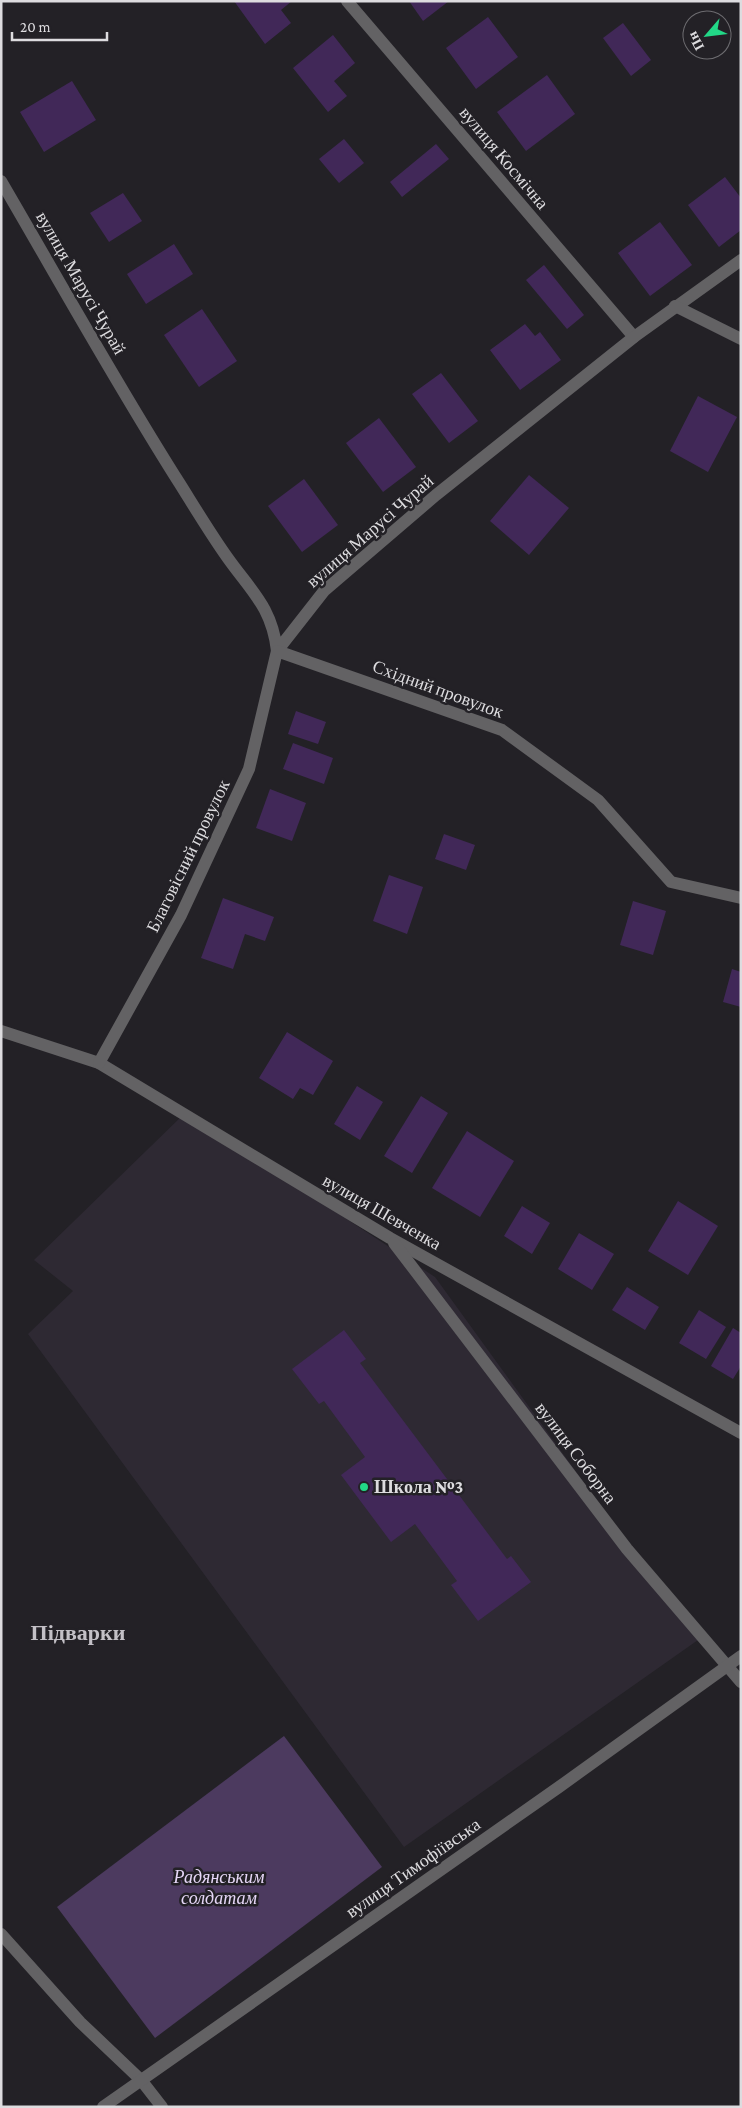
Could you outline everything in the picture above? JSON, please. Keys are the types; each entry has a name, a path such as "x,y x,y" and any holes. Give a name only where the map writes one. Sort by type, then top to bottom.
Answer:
{"street":[{"name":"вулиця Космічна","path":"347,1 634,337"},
{"name":"вулиця Марусі Чурай","path":"1,181 130,404 226,556 266,608 275,630 277,651"},
{"name":"вулиця Марусі Чурай","path":"277,651 324,591 436,495 634,337 741,260"},
{"path":"675,306 741,339"},
{"name":"Східний провулок","path":"277,651 502,730 598,800 671,882 741,898"},
{"name":"Благовісний провулок","path":"99,1063 181,915 249,769 277,651"},
{"name":"вулиця Шевченка","path":"1,1031 99,1063 390,1238 741,1433"},
{"name":"вулиця Соборна","path":"390,1238 627,1550 741,1682"},
{"name":"вулиця Тимофіївська","path":"103,2107 741,1656"},
{"path":"1,1934 80,2022 141,2080 162,2107"}],"shaded area":[{"name":"Школа №3","path":"185,1113 435,1277 698,1640 404,1847 28,1334 73,1291 34,1260"}],"green space":[{"name":"Радянським солдатам","path":"284,1736 382,1867 155,2038 57,1907"}],"building":[{"path":"234,1 292,1 281,10 291,23 265,44"},
{"path":"409,1 449,1 423,21"},
{"path":"488,17 518,57 476,89 446,48"},
{"path":"623,23 651,60 631,76 603,38"},
{"path":"333,35 355,63 334,81 347,96 328,112 293,68"},
{"path":"547,75 575,114 526,151 497,112"},
{"path":"72,81 96,120 44,152 20,112"},
{"path":"344,139 364,163 339,183 319,159"},
{"path":"436,144 449,159 402,197 390,182"},
{"path":"725,177 741,198 741,230 719,247 688,205"},
{"path":"123,193 142,221 109,242 90,213"},
{"path":"660,222 692,265 650,296 618,253"},
{"path":"174,244 193,274 146,304 127,274"},
{"path":"544,265 584,315 567,329 526,280"},
{"path":"202,309 237,361 199,387 164,335"},
{"path":"525,324 535,336 540,332 561,360 520,390 490,350"},
{"path":"441,373 478,421 449,443 412,394"},
{"path":"698,396 737,417 708,472 670,451"},
{"path":"379,418 416,467 383,492 346,443"},
{"path":"529,475 569,508 529,555 490,521"},
{"path":"304,479 338,525 302,552 268,506"},
{"path":"296,711 326,722 318,744 288,734"},
{"path":"293,743 333,758 324,784 283,769"},
{"path":"270,789 306,803 292,841 256,828"},
{"path":"444,834 475,845 466,870 435,859"},
{"path":"389,875 423,887 407,934 373,921"},
{"path":"223,898 274,917 265,941 245,934 233,969 201,958"},
{"path":"633,901 666,911 653,955 620,945"},
{"path":"732,969 741,972 741,1007 723,1002"},
{"path":"287,1032 333,1061 313,1095 300,1088 293,1099 259,1078"},
{"path":"357,1086 383,1102 360,1140 334,1124"},
{"path":"421,1096 448,1113 412,1173 384,1156"},
{"path":"467,1131 514,1161 480,1217 432,1188"},
{"path":"678,1201 718,1226 688,1275 648,1251"},
{"path":"522,1206 550,1223 532,1254 504,1236"},
{"path":"579,1233 614,1254 592,1290 558,1269"},
{"path":"627,1287 659,1307 645,1330 612,1310"},
{"path":"699,1310 726,1327 706,1359 679,1343"},
{"path":"733,1328 741,1333 741,1366 733,1379 711,1366"},
{"path":"344,1330 366,1359 360,1363 507,1559 511,1556 531,1582 478,1621 451,1585 457,1581 415,1524 391,1542 341,1475 365,1457 324,1401 319,1404 292,1369"}],"place":[{"name":"Школа №3","path":"364,1487"}],"district":[{"name":"Підварки","path":"78,1632"}]}
